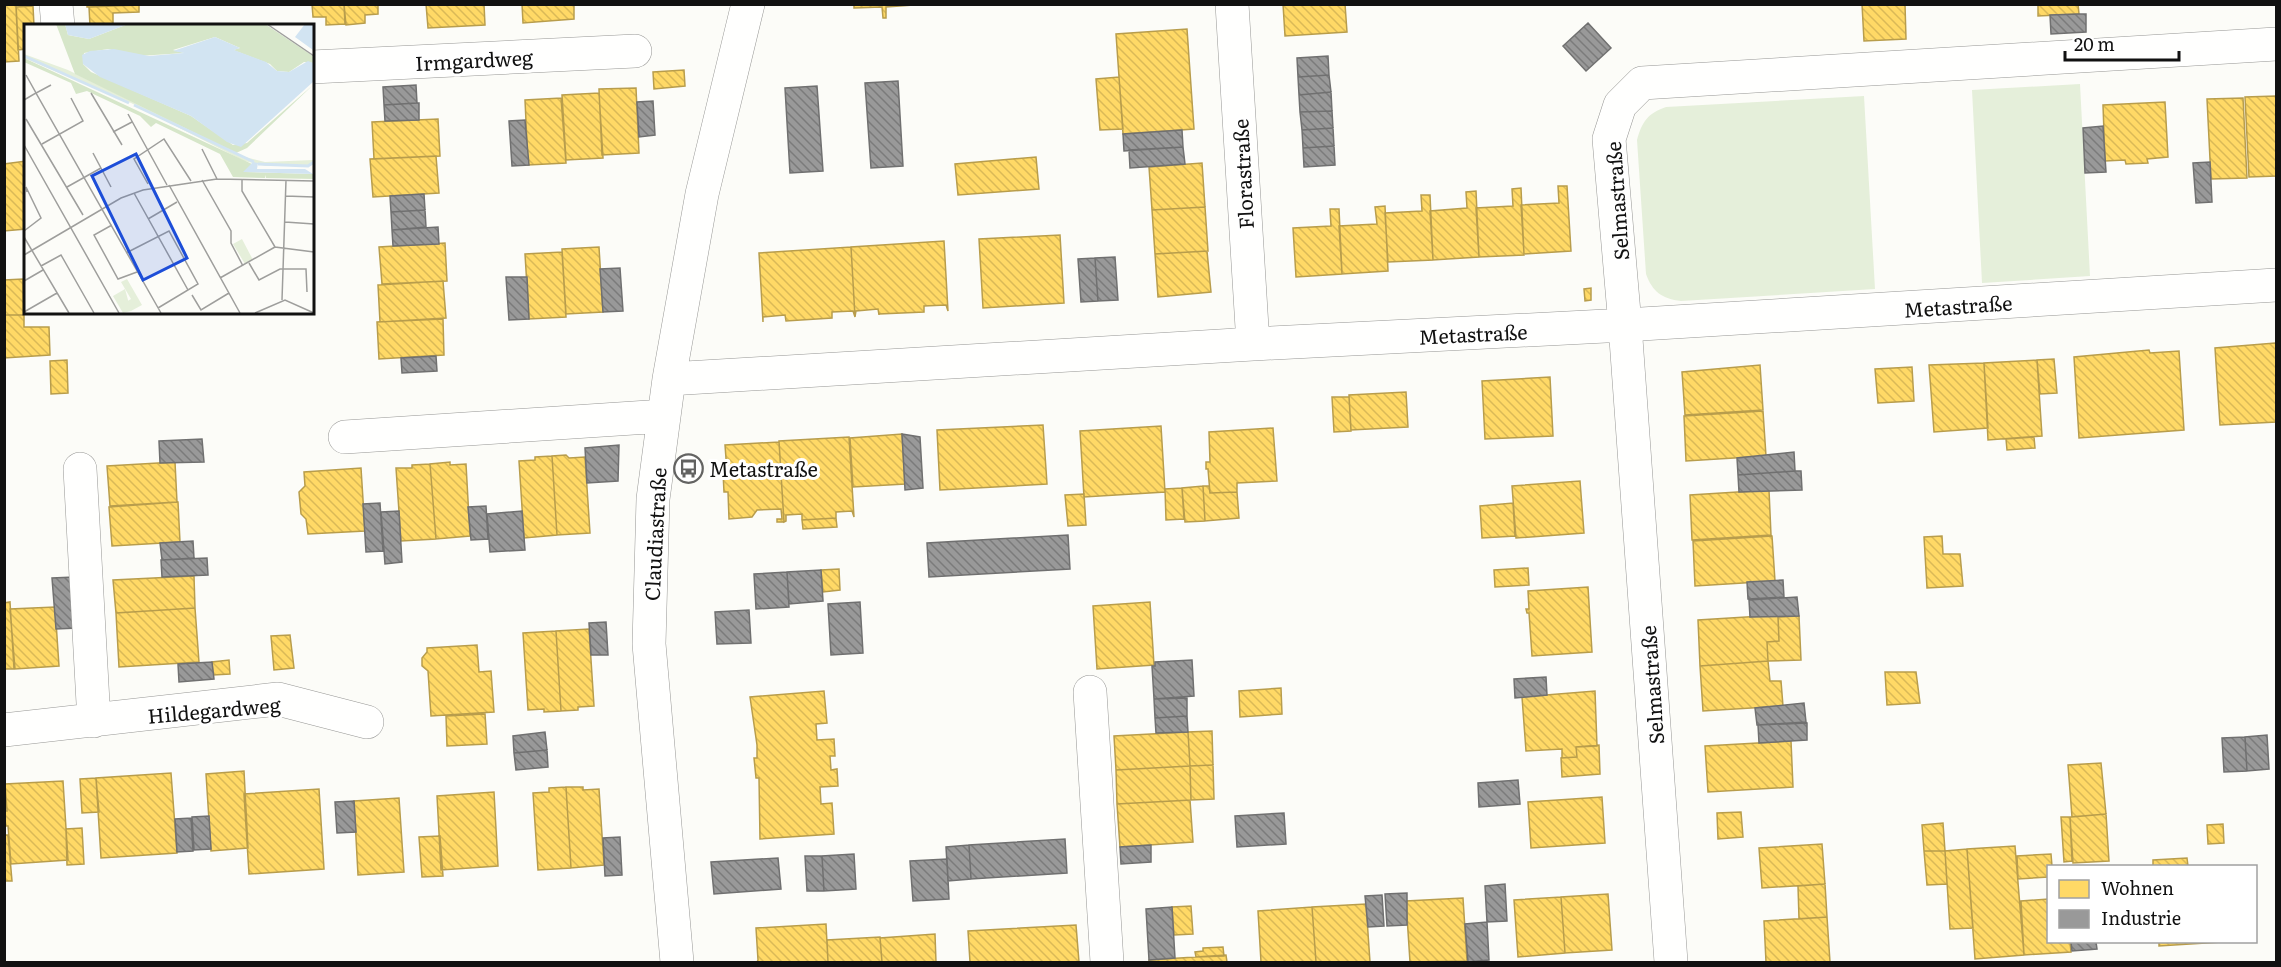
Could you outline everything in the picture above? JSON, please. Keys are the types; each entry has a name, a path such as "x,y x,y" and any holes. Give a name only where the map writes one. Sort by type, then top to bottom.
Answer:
{"street":[{"path":"56,4 58,24"},
{"name":"Claudiastraße","path":"677,963 649,644 653,499 669,379 702,194 748,4"},
{"name":"Florastraße","path":"1232,4 1253,344"},
{"name":"Selmastraße","path":"1671,963 1625,325 1609,139 1620,105 1642,83 2277,44"},
{"name":"Irmgardweg","path":"314,66 635,51"},
{"name":"Metastraße","path":"669,379 1253,344 1625,325 2277,285"},
{"path":"345,437 664,416"},
{"path":"80,469 94,721"},
{"path":"1090,692 1107,963"},
{"name":"Hildegardweg","path":"4,730 278,699 367,722"}],"green space":[{"path":"2080,84 2090,276 1982,283 1972,90"},
{"path":"1864,96 1875,289 1681,301 1663,296 1651,285 1646,274 1637,140 1641,128 1650,115 1666,107"}],"building: Wohnen":[{"path":"4,4 16,4 19,61 4,62"},
{"path":"87,4 141,4 141,5 87,7"},
{"path":"312,4 344,4 345,24 326,25 326,17 313,17"},
{"path":"344,4 378,4 378,14 365,15 365,23 346,25"},
{"path":"426,4 484,4 485,25 428,28"},
{"path":"522,4 574,4 574,19 523,23"},
{"path":"854,4 913,5 886,7 886,18 883,18 882,7 854,8"},
{"path":"1283,4 1345,4 1347,32 1285,36"},
{"path":"1862,4 1905,4 1906,39 1864,41"},
{"path":"2038,4 2078,4 2079,14 2038,16"},
{"path":"139,5 139,12 113,13 113,24 90,24 89,7"},
{"path":"33,6 34,24 24,24 24,49 18,50 16,7"},
{"path":"1187,29 1194,129 1123,134 1116,34"},
{"path":"684,70 685,86 654,89 653,72"},
{"path":"1119,77 1123,129 1100,130 1096,79"},
{"path":"636,88 639,153 602,155 599,89"},
{"path":"599,93 603,158 566,160 562,95"},
{"path":"2276,96 2276,176 2249,177 2245,97"},
{"path":"561,98 566,163 528,165 525,100"},
{"path":"2243,98 2247,178 2211,179 2207,99"},
{"path":"2165,102 2168,157 2147,159 2148,163 2126,164 2125,160 2105,161 2103,105"},
{"path":"438,119 440,156 374,159 372,122"},
{"path":"436,156 439,193 373,197 370,159"},
{"path":"1036,157 1039,189 958,195 955,164"},
{"path":"24,161 24,229 4,231 4,164"},
{"path":"1202,163 1205,207 1152,210 1149,167"},
{"path":"1558,186 1567,186 1571,251 1524,254 1521,205 1559,203"},
{"path":"1521,188 1524,255 1479,257 1476,208 1513,206 1512,189"},
{"path":"1476,191 1479,257 1433,260 1430,211 1467,208 1466,192"},
{"path":"1421,195 1430,195 1433,260 1388,262 1385,213 1422,211"},
{"path":"1385,206 1388,271 1342,274 1339,226 1377,224 1375,207"},
{"path":"1205,207 1208,251 1155,254 1152,210"},
{"path":"1330,209 1339,209 1342,274 1296,277 1293,228 1331,226"},
{"path":"1060,235 1064,303 983,308 979,239"},
{"path":"944,241 948,311 946,305 924,306 924,312 879,315 878,309 856,311 855,317 851,247"},
{"path":"445,243 447,281 382,284 379,247"},
{"path":"599,247 603,312 566,314 562,249"},
{"path":"851,247 855,317 853,311 832,312 832,318 786,321 785,315 763,317 763,322 759,253"},
{"path":"1207,251 1211,292 1158,297 1155,254"},
{"path":"562,252 566,317 529,319 525,254"},
{"path":"23,279 24,315 4,315 4,280"},
{"path":"443,281 446,318 380,322 378,285"},
{"path":"1591,288 1591,300 1585,301 1584,289"},
{"path":"4,315 24,315 24,327 49,327 50,355 4,358"},
{"path":"443,319 444,355 379,359 377,322"},
{"path":"2275,343 2276,422 2220,425 2215,348"},
{"path":"2149,350 2150,353 2179,351 2184,430 2079,438 2074,357"},
{"path":"2054,359 2057,393 2040,394 2037,360"},
{"path":"67,360 68,393 51,394 50,361"},
{"path":"2037,360 2042,436 1988,440 1984,363"},
{"path":"1984,363 1988,428 1934,432 1929,365"},
{"path":"1760,365 1763,410 1685,415 1682,372"},
{"path":"1912,367 1914,401 1878,403 1875,369"},
{"path":"1550,377 1553,436 1485,439 1482,381"},
{"path":"1406,392 1408,427 1351,430 1349,395"},
{"path":"1332,397 1349,397 1351,431 1334,432"},
{"path":"1763,411 1766,456 1686,461 1684,416"},
{"path":"1043,425 1047,484 940,490 937,430"},
{"path":"1161,426 1165,492 1084,497 1080,431"},
{"path":"1273,428 1277,481 1237,483 1237,492 1210,493 1208,469 1206,469 1206,462 1210,462 1209,432"},
{"path":"902,434 905,484 853,487 850,438"},
{"path":"849,437 854,517 852,511 836,512 836,518 802,520 802,514 786,515 784,522 779,441"},
{"path":"2034,437 2035,448 2007,450 2006,439"},
{"path":"779,442 784,522 777,522 777,519 782,519 781,509 757,510 752,517 729,519 728,492 724,492 723,472 727,472 725,445"},
{"path":"566,455 569,458 585,457 590,533 557,535 552,456"},
{"path":"552,456 557,535 524,538 519,461"},
{"path":"175,462 177,502 110,506 107,466"},
{"path":"450,462 450,465 466,464 470,536 436,539 430,464"},
{"path":"430,464 436,539 401,541 396,468 412,468 412,465"},
{"path":"361,468 365,531 308,534 306,519 301,514 299,492 305,486 304,472"},
{"path":"1580,481 1584,533 1516,538 1512,486"},
{"path":"1203,486 1209,486 1210,493 1237,492 1239,518 1205,521"},
{"path":"1203,486 1205,521 1185,522 1182,488"},
{"path":"1182,488 1184,519 1166,520 1165,489"},
{"path":"1769,490 1771,535 1692,540 1690,495"},
{"path":"1084,494 1086,525 1068,526 1065,495"},
{"path":"178,502 180,542 112,546 109,507"},
{"path":"1513,503 1515,536 1482,538 1480,506"},
{"path":"836,518 837,527 803,529 802,520"},
{"path":"1772,536 1775,581 1695,586 1693,541"},
{"path":"1942,536 1943,554 1960,554 1963,586 1927,588 1924,537"},
{"path":"1528,568 1529,585 1495,587 1494,570"},
{"path":"839,569 840,590 823,592 821,570"},
{"path":"194,576 195,608 116,613 113,580"},
{"path":"1588,587 1592,652 1532,656 1529,613 1526,609 1529,609 1528,591"},
{"path":"10,602 14,669 4,669 4,603"},
{"path":"1150,602 1154,665 1097,669 1093,606"},
{"path":"55,607 59,666 15,669 10,609"},
{"path":"195,608 199,662 119,667 116,613"},
{"path":"1778,615 1779,641 1767,642 1768,661 1700,666 1698,620"},
{"path":"1799,616 1801,660 1768,661 1767,642 1779,641 1778,617"},
{"path":"589,629 594,706 561,711 556,631"},
{"path":"556,631 561,711 528,710 523,633"},
{"path":"290,635 294,668 274,670 271,636"},
{"path":"477,645 479,672 491,671 494,712 431,716 428,671 422,666 422,658 427,648"},
{"path":"229,660 230,674 213,675 212,662"},
{"path":"1768,661 1770,681 1781,681 1783,706 1703,711 1700,666"},
{"path":"1885,672 1916,672 1920,703 1887,705"},
{"path":"1281,688 1282,714 1240,717 1239,691"},
{"path":"824,691 827,723 816,724 817,740 834,739 835,756 830,756 831,770 837,769 838,786 820,787 821,804 832,803 834,834 760,839 759,778 756,778 754,758 757,758 757,745 750,697"},
{"path":"1595,691 1597,746 1576,747 1577,757 1562,758 1562,749 1526,751 1522,697"},
{"path":"485,714 487,744 447,746 446,716"},
{"path":"1212,731 1213,765 1190,766 1188,732"},
{"path":"1188,732 1190,766 1116,770 1114,736"},
{"path":"1791,741 1793,787 1708,792 1705,746"},
{"path":"1599,745 1600,774 1562,777 1561,758 1577,757 1576,747"},
{"path":"2101,763 2106,814 2072,817 2068,765"},
{"path":"1213,765 1214,799 1191,800 1190,766"},
{"path":"1190,766 1191,800 1117,804 1116,770"},
{"path":"244,771 248,848 211,851 206,774"},
{"path":"171,773 177,853 101,858 96,778"},
{"path":"96,778 99,812 82,813 80,779"},
{"path":"63,781 68,860 11,864 8,826 6,826 4,815 4,811 7,811 5,784"},
{"path":"566,787 583,787 583,790 599,789 604,865 571,868"},
{"path":"566,787 571,868 538,870 533,793 549,792 549,788"},
{"path":"319,789 324,869 249,874 244,794"},
{"path":"494,792 498,866 441,870 437,796"},
{"path":"1602,797 1605,843 1531,848 1528,802"},
{"path":"399,798 404,872 358,875 354,801"},
{"path":"1190,800 1193,842 1120,847 1117,804"},
{"path":"1741,812 1743,837 1718,839 1717,813"},
{"path":"2106,814 2109,861 2073,863 2070,817"},
{"path":"2061,817 2070,817 2072,861 2064,862"},
{"path":"1943,823 1945,851 1924,851 1922,825"},
{"path":"2223,824 2224,843 2208,844 2207,825"},
{"path":"82,828 84,864 67,865 66,829"},
{"path":"4,835 8,835 12,881 4,881"},
{"path":"440,836 443,876 422,877 419,837"},
{"path":"1822,844 1825,884 1762,888 1759,848"},
{"path":"2015,846 2024,955 1975,959 1967,849"},
{"path":"1967,849 1973,928 1950,929 1945,851"},
{"path":"1924,851 1945,851 1947,884 1927,885"},
{"path":"2051,854 2052,865 2047,865 2047,877 2018,879 2017,856"},
{"path":"2187,858 2188,865 2153,865 2153,860"},
{"path":"1825,884 1827,917 1799,919 1798,886"},
{"path":"1608,894 1612,950 1565,953 1561,897"},
{"path":"1561,897 1565,953 1518,957 1514,900"},
{"path":"1463,898 1467,961 1410,962 1406,901"},
{"path":"2047,899 2047,943 2070,943 2071,952 2024,955 2021,901"},
{"path":"1366,904 1370,962 1316,962 1312,907"},
{"path":"1191,906 1193,934 1174,935 1172,907"},
{"path":"1312,907 1316,962 1261,962 1258,911"},
{"path":"1827,917 1830,962 1766,962 1764,921"},
{"path":"826,924 828,962 757,962 756,928"},
{"path":"1076,925 1079,962 970,962 968,931"},
{"path":"935,934 936,962 882,962 880,938"},
{"path":"880,937 882,962 828,962 827,940"},
{"path":"2159,943 2206,943 2159,946"},
{"path":"1223,947 1224,956 1196,957 1195,952 1203,951 1203,948"},
{"path":"1226,955 1227,962 1149,962 1149,960"}],"building: Industrie":[{"path":"2086,14 2086,32 2051,34 2050,15"},
{"path":"1588,23 1611,48 1586,71 1563,46"},
{"path":"1328,56 1329,75 1298,77 1297,58"},
{"path":"1329,75 1331,92 1299,95 1298,77"},
{"path":"898,81 903,166 871,168 865,83"},
{"path":"416,85 417,103 384,105 383,87"},
{"path":"817,86 823,171 790,173 785,88"},
{"path":"1331,92 1332,111 1300,112 1299,95"},
{"path":"653,101 655,135 639,137 637,102"},
{"path":"419,103 419,120 385,121 384,105"},
{"path":"1332,111 1333,128 1302,130 1300,112"},
{"path":"525,120 529,165 512,166 509,121"},
{"path":"2103,126 2106,172 2085,173 2083,128"},
{"path":"1333,128 1334,146 1303,148 1302,130"},
{"path":"1182,130 1183,147 1124,151 1123,134"},
{"path":"1334,146 1335,165 1304,167 1303,148"},
{"path":"1183,147 1185,164 1130,168 1129,150"},
{"path":"2210,162 2212,202 2196,203 2193,163"},
{"path":"424,194 425,210 391,212 390,196"},
{"path":"425,210 426,227 392,230 391,212"},
{"path":"438,227 439,244 393,246 392,230"},
{"path":"1115,257 1118,300 1098,301 1095,258"},
{"path":"1095,258 1098,301 1081,302 1078,259"},
{"path":"620,268 623,311 603,312 600,269"},
{"path":"506,277 527,277 529,319 509,320"},
{"path":"436,356 437,371 402,373 401,358"},
{"path":"902,434 920,437 923,488 905,490"},
{"path":"202,439 204,462 160,463 159,441"},
{"path":"619,445 618,481 587,483 585,448"},
{"path":"1794,452 1795,471 1738,475 1737,458"},
{"path":"1801,471 1802,490 1739,492 1738,475"},
{"path":"380,503 383,551 366,552 363,504"},
{"path":"486,506 488,539 471,540 468,507"},
{"path":"399,511 402,562 385,564 381,512"},
{"path":"522,511 525,550 490,552 487,514"},
{"path":"1068,535 1070,569 929,577 927,543"},
{"path":"193,541 194,558 162,560 160,543"},
{"path":"207,558 208,575 162,577 161,560"},
{"path":"821,570 823,601 789,604 787,572"},
{"path":"787,572 789,607 756,609 754,574"},
{"path":"74,577 77,628 56,629 52,578"},
{"path":"1783,580 1784,597 1748,599 1747,582"},
{"path":"1797,597 1799,616 1750,617 1749,600"},
{"path":"860,602 863,653 831,655 828,604"},
{"path":"749,610 751,643 717,644 715,612"},
{"path":"606,622 608,655 591,655 589,623"},
{"path":"1192,660 1194,696 1154,699 1152,666 1155,666 1155,662"},
{"path":"212,662 214,679 179,682 178,664"},
{"path":"1546,677 1547,695 1515,698 1514,679"},
{"path":"1187,698 1187,716 1155,718 1154,699"},
{"path":"1804,703 1806,722 1757,725 1755,708"},
{"path":"1187,716 1188,732 1156,733 1155,718"},
{"path":"1807,723 1807,740 1759,743 1758,725"},
{"path":"545,732 547,750 514,753 513,736"},
{"path":"2267,735 2269,769 2247,771 2245,737"},
{"path":"2245,737 2247,771 2224,772 2222,738"},
{"path":"547,750 548,767 516,770 514,753"},
{"path":"1518,780 1520,804 1479,807 1478,783"},
{"path":"354,801 356,832 337,833 335,802"},
{"path":"1284,813 1286,844 1237,847 1235,816"},
{"path":"209,816 211,849 194,850 192,817"},
{"path":"191,818 193,851 177,852 175,819"},
{"path":"620,837 622,875 605,876 603,838"},
{"path":"1065,839 1067,873 971,879 969,845"},
{"path":"969,845 971,879 948,881 946,847"},
{"path":"1151,845 1151,862 1121,864 1120,847"},
{"path":"854,854 856,889 824,891 822,856"},
{"path":"805,856 822,856 824,891 807,891"},
{"path":"778,858 781,889 714,894 711,862"},
{"path":"947,859 949,899 913,901 910,861"},
{"path":"1505,884 1507,921 1487,922 1485,886"},
{"path":"1407,893 1407,925 1387,926 1385,894"},
{"path":"1382,895 1384,926 1368,927 1365,896"},
{"path":"1172,907 1175,958 1149,960 1146,909"},
{"path":"1487,922 1489,960 1468,962 1465,924"},
{"path":"2071,943 2096,943 2097,949 2072,951"}],"place":[{"name":"Metastraße","path":"688,468"}]}
